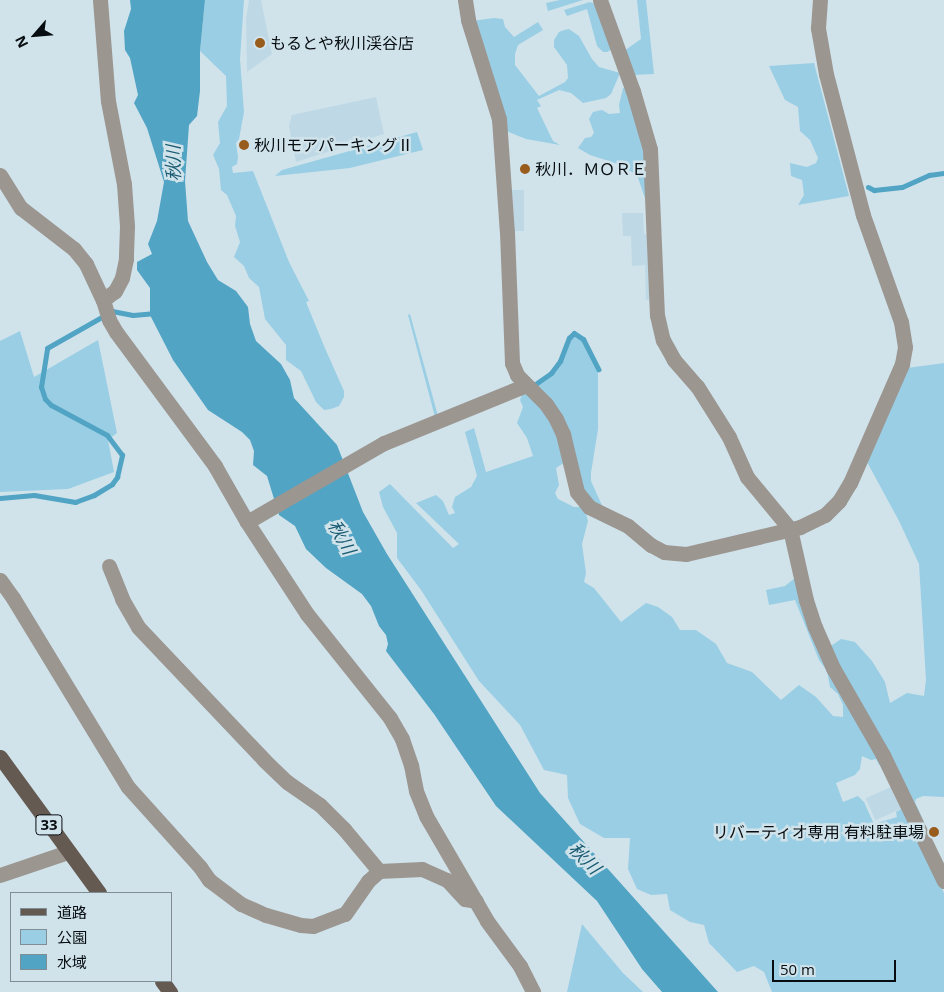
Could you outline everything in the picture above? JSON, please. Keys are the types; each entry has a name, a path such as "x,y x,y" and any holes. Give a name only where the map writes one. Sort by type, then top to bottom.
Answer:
{"main road":[{"name":"33","path":"0,757 98,892"}],"street":[{"path":"100,0 108,102 124,184 127,226 126,259 122,278 115,291 103,301"},
{"path":"465,0 468,20 499,119 507,232 512,363 517,376 546,404 560,426 574,483 581,498 596,512 628,526 664,552 686,554 800,527 825,515 839,501 850,483 897,378 905,347 901,322 862,215 826,74 818,28 820,0"},
{"path":"600,0 633,92 650,149 657,315 663,340 674,360 697,386 729,437 747,477 790,529 806,600 815,627 833,668 883,755 944,880"},
{"path":"0,175 22,208 74,249 86,264 103,301 109,320 157,390 190,430 210,459 251,520 307,614 390,718 402,739 411,765 416,791 426,816 487,921 520,966 533,992"},
{"path":"251,520 371,452 422,426 526,385"},
{"path":"109,566 122,598 138,627 264,760 287,782 320,805 338,823 379,871"},
{"path":"0,580 13,598 128,787 200,867 209,880 241,904 266,915 301,925 313,926 345,914 368,881 379,871 422,869 435,873 447,880 464,899 476,902"},
{"path":"0,875 68,852"}],"shaded area":[{"name":"もるとや秋川渓谷店","path":"249,0 261,0 272,54 247,72 246,18"},
{"path":"376,97 384,134 296,162 289,126 292,115"},
{"path":"507,190 524,190 524,231 507,231"},
{"path":"622,213 643,213 644,234 648,235 651,299 646,300 645,265 632,266 631,236 623,236"},
{"path":"893,786 903,808 875,820 866,798"}],"green space":[{"path":"205,0 244,0 240,59 244,112 239,139 236,143 238,157 237,164 232,167 233,173 253,171 289,262 309,301 306,302 344,391 344,397 339,406 331,409 324,410 316,402 301,371 286,360 286,345 265,319 259,287 249,278 244,266 234,257 240,242 235,226 236,216 227,195 221,190 219,169 213,155 220,143 218,122 227,106 226,76 200,51"},
{"path":"560,0 583,0 548,11 546,3"},
{"path":"637,0 646,0 654,74 633,75 624,51 641,39"},
{"path":"590,2 595,4 612,49 607,52 603,52 597,46 587,9 567,16 564,10"},
{"path":"494,18 503,19 505,27 514,37 538,22 543,30 518,45 515,54 515,65 539,96 565,82 568,78 567,65 554,47 554,40 559,32 564,30 569,29 579,36 592,59 599,67 620,73 611,94 606,98 583,103 571,93 559,90 537,100 541,106 537,108 553,141 560,145 526,139 504,130 472,21"},
{"path":"814,63 849,196 798,205 804,195 802,180 791,176 790,163 807,167 816,163 818,158 810,140 800,131 798,107 785,100 769,66"},
{"path":"623,88 626,88 644,149 646,201 637,175 618,164 590,155 578,148 585,138 591,137 594,133 589,119 593,112 602,110 609,114 620,113 619,105"},
{"path":"417,132 423,150 350,168 275,176 282,170"},
{"path":"410,314 438,416 435,417 408,315"},
{"path":"20,331 34,377 98,340 117,433 108,440 114,472 68,489 0,492 0,341"},
{"path":"572,335 578,335 581,339 598,371 598,429 591,481 604,510 588,501 533,386 552,373"},
{"path":"944,363 944,797 923,796 916,799 915,802 925,824 828,648 841,639 855,642 872,661 885,682 890,703 907,693 924,696 926,680 919,564 899,521 867,462 907,368"},
{"path":"524,389 548,412 565,462 556,468 559,485 555,493 558,499 574,507 582,507 585,510 588,521 582,544 586,573 584,582 594,588 621,622 646,603 658,607 672,617 680,630 696,630 716,644 727,663 752,672 781,700 799,685 816,697 833,716 843,717 843,705 838,694 830,687 827,671 819,660 795,600 769,605 766,590 785,586 795,578 882,763 879,765 876,759 871,760 862,756 860,769 855,775 836,783 843,802 858,796 864,802 874,824 897,817 896,812 903,808 944,893 944,992 772,992 764,972 754,966 737,972 709,943 704,925 690,922 670,910 667,894 651,895 637,889 628,869 630,838 604,838 580,824 568,798 567,775 544,770 520,725 479,681 421,590 397,558 397,533 383,507 379,492 390,484 453,548 459,544 416,503 436,495 443,501 449,515 455,513 452,507 455,497 471,487 477,476 465,432 474,428 486,472 533,456 527,438 517,423 523,407 520,400"},
{"path":"582,924 623,973 643,992 567,992"}],"water":[{"name":"秋川","path":"130,0 205,0 200,51 200,91 197,116 189,125 185,181 188,221 207,262 218,280 236,291 248,307 250,324 256,341 281,364 290,380 294,398 337,445 363,512 387,554 540,793 718,992 662,992 642,969 597,901 496,806 434,714 386,651 388,644 386,635 379,626 371,606 362,594 326,568 306,549 295,526 279,515 267,476 253,465 254,451 250,440 242,432 208,410 173,360 150,315 150,288 137,270 137,262 152,254 148,244 157,221 164,182 147,128 134,103 138,95 130,58 125,50 124,31 131,9"}],"waterway":[{"path":"868,187 874,190 902,187 929,175 944,173"},
{"path":"0,498 34,495 75,502 94,495 112,484 117,477 122,455 107,435 51,405 45,399 41,387 47,348 112,311 133,315 156,313"},
{"path":"534,385 551,373 560,361 569,338 574,333 583,339 598,369"}],"place":[{"name":"もるとや秋川渓谷店","path":"260,43"},
{"name":"秋川モアパーキングⅡ","path":"244,145"},
{"name":"秋川．ＭＯＲＥ","path":"525,169"},
{"name":"リバーティオ専用 有料駐車場","path":"934,832"}]}
